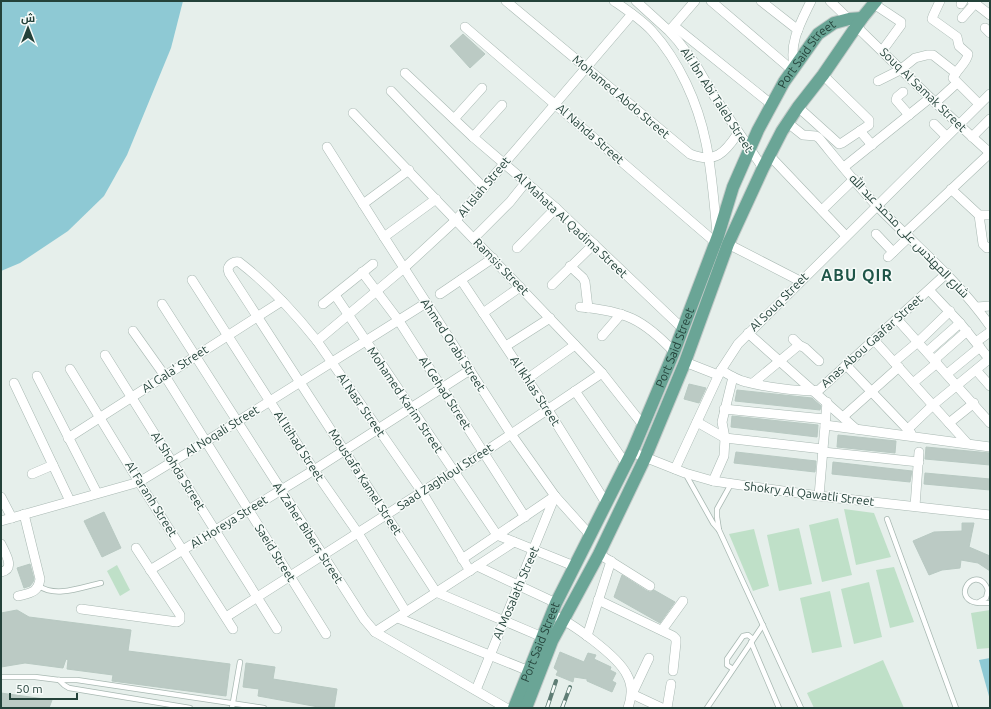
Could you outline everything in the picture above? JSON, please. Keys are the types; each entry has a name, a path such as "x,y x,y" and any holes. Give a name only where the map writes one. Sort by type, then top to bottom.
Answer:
{"main road":[{"name":"Port Said Street","path":"514,708 529,671 547,639 563,619 599,554 645,458 684,362 728,244 769,155 798,107 823,75 856,21 875,2"},
{"name":"Port Said Street","path":"526,708 547,639 554,609 574,566 632,452 683,329 717,239 733,187 749,149 771,104 793,68 818,34 834,23 856,21"}],"street":[{"name":"Mohamed Abdo Street","path":"506,1 690,154 699,158 709,158"},
{"name":"Ali Ibn Abi Taleb Street","path":"614,1 630,12 651,30 660,41 680,74 696,107 709,158 717,239"},
{"name":"Al Islah Street","path":"317,341 404,268 456,220 586,68 630,12 635,1"},
{"name":"Ali Ibn Abi Taleb Street","path":"635,1 671,28 738,133 763,168"},
{"path":"695,1 671,28 771,104"},
{"path":"711,1 793,68"},
{"path":"761,1 798,30"},
{"path":"793,68 792,48 811,1"},
{"name":"Souq Al Samak Street","path":"830,1 856,21 900,70 990,153"},
{"path":"940,1 932,19 957,37 958,44 968,54 967,58 953,78 979,104"},
{"path":"875,2 901,22 901,25 882,51"},
{"path":"962,18 974,2 990,15"},
{"name":"Al Nahda Street","path":"465,27 717,239"},
{"path":"878,80 900,70 915,58 930,55 933,55 956,72"},
{"name":"Al Mahata Al Qadima Street","path":"405,73 474,137 556,208 683,329"},
{"path":"798,107 839,144 869,125 869,120 823,75"},
{"path":"844,167 909,115 933,101 957,83"},
{"path":"454,119 482,88"},
{"path":"390,91 484,188"},
{"path":"904,92 896,98 896,100 909,115"},
{"name":"Al Souq Street","path":"675,469 720,373 733,350 748,333 876,205 990,94"},
{"path":"474,137 502,105"},
{"name":"Ramsis Street","path":"353,113 602,373 643,425"},
{"path":"972,137 990,119"},
{"name":"شارع المهندس على محمد عبد الله","path":"788,123 803,134 816,136 819,138 876,205 947,273 977,307 990,326"},
{"path":"934,124 946,136"},
{"path":"811,135 820,128"},
{"path":"860,131 872,145"},
{"path":"709,158 724,152 738,133"},
{"name":"Ahmed Orabi Street","path":"327,147 426,303 512,434 555,496 590,535"},
{"path":"876,234 891,254 907,235 952,189 990,153"},
{"path":"769,155 846,236"},
{"path":"363,204 409,170"},
{"path":"822,210 854,179"},
{"path":"474,238 501,211 526,182"},
{"path":"952,189 979,215 983,244 987,248 990,248"},
{"path":"384,237 436,198"},
{"path":"517,248 556,208"},
{"path":"979,215 990,215"},
{"path":"552,285 594,244"},
{"path":"728,244 800,281"},
{"path":"440,294 493,258"},
{"name":"Al Nasr Street","path":"230,265 234,262 239,262 260,279 282,301 317,341 422,492 462,558 474,569"},
{"path":"323,304 373,264"},
{"name":"Moustafa Kamel Street","path":"230,265 228,269 229,273 436,592"},
{"path":"570,266 583,278 585,282 584,308 601,309 621,314 638,321 651,329 674,352"},
{"name":"Al Gehad Street","path":"362,272 398,321 525,517"},
{"name":"Anas Abou Gaafar Street","path":"684,362 753,383 814,391 818,390 947,273"},
{"name":"Al Itihad Street","path":"192,280 314,470 358,533 406,612"},
{"name":"Al Ikhlas Street","path":"461,280 548,410 606,503"},
{"path":"483,313 520,287"},
{"path":"910,432 933,405 990,359 950,311 929,290"},
{"name":"Mohamed Karim Street","path":"335,295 497,535"},
{"name":"Al Gala' Street","path":"68,438 282,301"},
{"name":"Al Noqali Street","path":"1,520 139,482 270,402 426,303"},
{"name":"Al Zaher Bibers Street","path":"162,304 364,619 376,632 506,708"},
{"path":"977,307 990,306"},
{"path":"844,416 871,392 918,342 950,311"},
{"path":"602,336 621,314"},
{"path":"506,346 550,318"},
{"path":"897,319 974,403 990,423"},
{"path":"927,352 960,323"},
{"name":"Saeid Street","path":"133,331 165,376 326,634"},
{"path":"913,383 967,331"},
{"path":"947,374 990,332"},
{"path":"748,333 856,428"},
{"path":"874,340 967,443"},
{"path":"753,383 780,361 796,342 819,361"},
{"path":"527,379 575,345"},
{"name":"Al Shohda Street","path":"104,355 132,397 277,629"},
{"path":"846,365 910,432"},
{"name":"Al Faranh Street","path":"70,368 139,482 233,629"},
{"name":"Al Horeya Street","path":"150,570 314,470 410,407 470,370"},
{"path":"976,370 990,386"},
{"name":"Saad Zaghloul Street","path":"226,617 454,472 602,373"},
{"path":"37,376 97,494"},
{"path":"713,481 724,456 725,438 722,422 733,377"},
{"path":"14,383 70,501"},
{"path":"575,391 626,464"},
{"path":"819,496 827,402"},
{"path":"949,423 974,403"},
{"path":"724,409 825,422 856,428 910,432 990,447"},
{"path":"697,422 725,438 919,462"},
{"name":"Shokry Al Qawatli Street","path":"632,452 685,473 713,481 819,496 990,515"},
{"path":"915,506 920,452"},
{"path":"32,474 53,465"},
{"path":"462,558 555,496"},
{"name":"Al Mosalath Street","path":"476,690 555,496"},
{"path":"1,497 12,518"},
{"path":"18,596 35,591 39,586 40,579 24,514"},
{"path":"497,535 574,566"},
{"path":"376,632 514,542"},
{"path":"1,544 3,556 9,563 8,568 1,572"},
{"path":"81,609 177,622 180,620 180,615 136,548"},
{"path":"599,554 650,586"},
{"path":"587,636 611,561"},
{"path":"474,569 518,586 554,609 563,619 587,636 622,666 628,676 632,694"},
{"path":"436,592 547,639"},
{"path":"598,600 662,630 676,639 673,671"},
{"path":"662,630 683,601"},
{"path":"398,618 529,671"},
{"path":"628,708 632,694 649,658"},
{"path":"667,708 672,684"},
{"path":"632,694 662,708"}],"lane":[{"path":"685,473 713,523 719,530"},
{"path":"731,484 717,508 716,517 719,530 801,708"},
{"path":"887,519 956,708"},
{"path":"979,602 986,598 989,592 985,584 980,580 974,580 969,582 965,587 965,593 968,599 972,602 990,603"},
{"path":"39,586 47,590 57,592 101,583"},
{"path":"707,708 763,625"},
{"path":"733,669 727,665 726,661 741,638 748,635 752,641 779,708"},
{"path":"233,706 240,662"},
{"path":"1,677 34,677 59,680 77,680 233,706 264,708"},
{"path":"59,680 70,688 190,708"}],"green space":[{"path":"844,509 874,513 891,557 856,565"},
{"path":"838,518 852,575 822,582 809,525"},
{"path":"799,528 812,584 779,591 767,535"},
{"path":"754,529 769,586 753,591 729,534"},
{"path":"117,565 130,590 120,596 107,571"},
{"path":"894,567 914,622 890,628 876,570"},
{"path":"869,582 882,637 854,644 841,589"},
{"path":"830,591 842,647 812,653 800,598"},
{"path":"990,610 990,648 977,649 971,613"},
{"path":"883,660 904,708 814,708 807,693"}],"water":[{"path":"1,1 183,1 171,48 127,155 104,196 68,231 20,263 1,271"},
{"path":"990,658 990,700 979,660"}],"building":[{"path":"463,34 485,54 470,68 450,46"},
{"path":"689,384 706,388 699,403 684,399"},
{"path":"737,390 812,398 821,406 820,410 735,401"},
{"path":"732,416 818,425 817,437 731,427"},
{"path":"838,435 896,441 895,453 837,447"},
{"path":"926,447 990,453 990,465 925,459"},
{"path":"736,452 816,461 815,472 734,463"},
{"path":"833,462 912,471 910,482 832,474"},
{"path":"925,473 990,479 990,490 924,484"},
{"path":"104,512 121,548 102,557 84,521"},
{"path":"962,523 974,523 969,547 990,556 990,571 978,563 961,560 960,568 942,570 929,575 913,541 934,532 962,531"},
{"path":"30,564 34,579 30,586 24,588 17,568"},
{"path":"622,575 647,591 650,592 654,590 675,602 660,623 614,597"},
{"path":"17,610 29,617 131,630 128,651 230,664 226,696 112,681 113,675 67,669 68,660 66,659 63,668 25,663 1,667 1,613"},
{"path":"560,652 584,662 588,653 596,655 594,659 611,667 610,670 616,673 612,681 616,683 612,692 587,681 587,679 574,677 573,682 556,675 558,671 554,668"},
{"path":"246,663 275,667 273,679 337,689 334,708 324,708 258,696 259,689 243,687"},
{"path":"1,693 52,700 49,708 1,708"}],"railway":[{"path":"547,708 556,681"},
{"path":"562,708 570,687"}],"district":[{"name":"ABU QIR","path":"857,275"}]}
